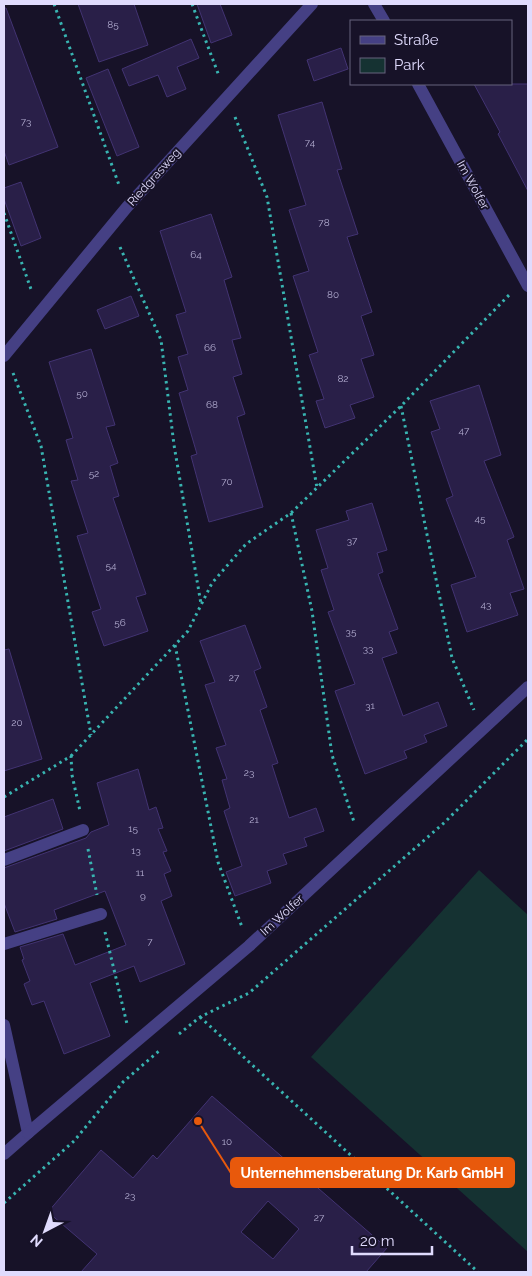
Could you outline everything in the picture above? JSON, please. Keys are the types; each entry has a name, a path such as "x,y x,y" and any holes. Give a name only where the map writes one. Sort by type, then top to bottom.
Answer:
{"street":[{"name":"Riedgrasweg","path":"5,355 38,312 110,226 312,4"},
{"path":"374,4 383,20"},
{"name":"Im Wolfer","path":"419,85 527,282"},
{"name":"Im Wolfer","path":"28,1133 249,946 360,842 484,731 528,687"},
{"path":"4,860 84,830"},
{"path":"4,944 101,914"},
{"path":"4,1025 28,1133 4,1154"}],"path":[{"path":"54,4 127,207"},
{"path":"192,4 267,197 317,488"},
{"path":"4,213 38,312"},
{"path":"110,226 161,340 174,445 201,605"},
{"path":"4,797 71,756 188,631 212,583 246,544 290,514 527,282"},
{"path":"5,355 41,446 91,735"},
{"path":"401,406 452,658 484,731"},
{"path":"290,514 312,611 332,755 360,842"},
{"path":"175,645 218,862 249,946"},
{"path":"173,1040 200,1017 250,993 445,822 528,739"},
{"path":"71,756 72,775 101,914 133,1046"},
{"path":"200,1017 478,1272"},
{"path":"4,1203 74,1141 124,1082 166,1045"}],"green space":[{"path":"479,870 528,915 528,1252 311,1057"}],"building":[{"path":"78,4 134,4 148,45 99,62"},
{"path":"197,4 220,4 232,35 211,43"},
{"path":"4,8 6,8 58,147 9,165 4,151"},
{"path":"191,39 199,58 177,67 186,89 167,97 158,75 129,86 122,69"},
{"path":"341,48 348,69 314,81 307,60"},
{"path":"108,69 139,147 117,156 86,78"},
{"path":"528,84 528,191 498,134 500,132 475,85"},
{"path":"322,102 342,169 337,170 358,234 347,237 372,312 361,316 374,355 361,359 374,397 350,405 355,418 325,428 316,401 324,399 309,355 318,352 293,276 309,271 289,210 306,205 278,115"},
{"path":"21,182 41,238 21,246 4,199 4,188"},
{"path":"211,214 232,277 224,280 241,338 232,340 242,374 233,377 245,414 237,417 263,507 209,522 191,456 197,454 179,393 188,390 178,357 188,354 176,315 186,312 160,231"},
{"path":"131,296 139,316 105,329 97,310"},
{"path":"91,349 115,425 106,427 118,463 110,466 119,496 113,498 146,594 136,597 148,631 104,646 92,612 101,609 77,536 88,533 71,481 78,480 66,440 73,438 49,362"},
{"path":"479,385 501,455 484,461 514,537 507,540 524,589 510,593 518,615 467,632 451,585 476,577 446,499 453,496 431,432 440,429 430,401"},
{"path":"372,503 387,550 377,553 383,572 378,574 398,629 389,632 397,653 382,658 403,716 438,702 447,726 424,735 427,742 404,751 407,758 365,774 335,691 355,684 328,612 334,610 321,570 328,568 316,530 349,520 346,511"},
{"path":"245,625 261,668 254,671 267,707 260,710 278,763 272,765 289,818 316,808 324,831 304,838 307,846 283,854 287,864 267,871 271,883 235,896 226,872 242,866 224,811 230,808 222,780 227,779 216,748 226,745 205,685 215,682 200,641"},
{"path":"9,649 42,759 4,771 4,650"},
{"path":"138,769 149,810 156,807 163,828 158,829 167,851 163,852 171,871 164,874 172,896 161,901 185,964 140,982 134,966 90,983 110,1036 64,1054 44,1001 32,1005 24,984 30,981 22,960 24,959 20,947 63,934 75,965 126,945 105,891 54,910 57,919 15,932 4,903 4,868 86,838 91,832 109,825 97,783"},
{"path":"53,799 63,829 4,851 4,817"},
{"path":"212,1096 387,1248 366,1272 81,1272 97,1254 48,1212 101,1150 133,1178 153,1155 157,1159","holes":["268,1201 299,1229 273,1259 241,1232"]}],"place":[{"name":"Unternehmensberatung Dr. Karb GmbH","path":"198,1121"}]}
